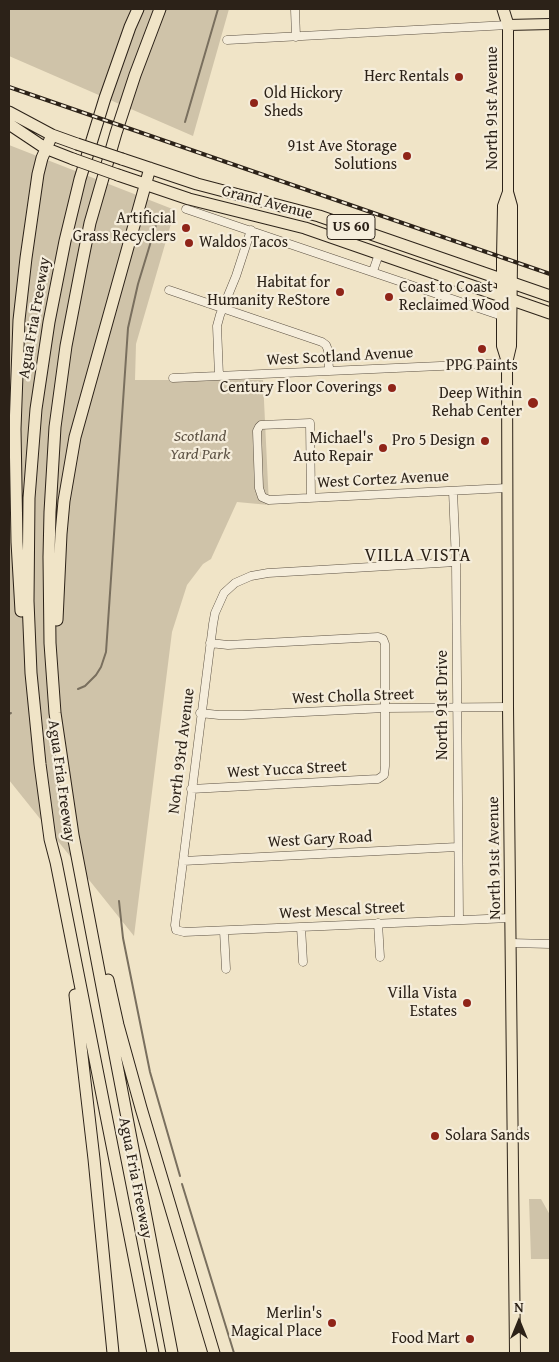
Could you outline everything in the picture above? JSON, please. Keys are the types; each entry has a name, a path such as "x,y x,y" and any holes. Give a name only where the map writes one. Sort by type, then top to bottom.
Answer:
{"highway":[{"name":"Agua Fria Freeway","path":"138,9 105,98 80,178 49,322 36,409 29,498 28,593 31,673 50,839 152,1353"},
{"name":"Agua Fria Freeway","path":"160,9 135,74 93,214 66,346 56,427 49,557 50,643 59,743 73,835 172,1353"},
{"path":"503,9 508,25"},
{"path":"508,25 512,9"},
{"name":"Grand Avenue","path":"9,112 52,135 77,144 196,184 319,216 550,296"},
{"name":"Grand Avenue","path":"9,124 45,148 73,160 189,199 305,228 550,313"},
{"path":"31,644 22,620 19,581 15,392 19,320 38,174 45,148 52,135"},
{"path":"50,643 57,618 64,501 75,437 150,168"},
{"path":"73,835 84,858 99,940 118,1025 214,1353"},
{"path":"50,839 50,863 73,982 85,1070 113,1353"}],"main road":[{"path":"508,25 550,24"},
{"name":"North 91st Avenue","path":"508,25 508,192 512,206 507,281 511,346 508,363 508,706 515,1353"},
{"name":"North 91st Avenue","path":"507,298 502,316 502,346 508,363"}],"street":[{"path":"295,9 296,36"},
{"path":"227,40 508,25"},
{"path":"186,209 502,316"},
{"path":"219,376 217,326 252,230"},
{"path":"373,271 379,254"},
{"path":"168,290 322,342 328,350 329,371"},
{"name":"West Scotland Avenue","path":"174,378 508,363"},
{"name":"West Cortez Avenue","path":"311,498 310,423 262,425 258,427 259,488 262,497 269,500 311,498 453,491 507,488"},
{"name":"North 91st Drive","path":"453,491 456,562 458,919"},
{"name":"North 93rd Avenue","path":"176,930 175,924 200,713 215,613 224,593 235,583 251,576 268,573 456,562"},
{"path":"210,643 228,646 378,637 383,639 385,708"},
{"name":"West Cholla Street","path":"200,713 243,715 385,708 508,706"},
{"name":"West Yucca Street","path":"191,789 378,779 384,775 385,766 385,708"},
{"name":"West Gary Road","path":"183,861 457,847"},
{"name":"West Mescal Street","path":"176,930 184,932 224,931 510,918"},
{"path":"378,923 380,956"},
{"path":"302,927 303,962"},
{"path":"224,931 226,969"},
{"path":"511,943 550,944"}],"green space":[{"path":"9,9 229,9 193,136 9,56"},
{"name":"Scotland Yard Park","path":"9,145 175,210 136,344 135,380 263,380 269,505 237,502 211,559 203,564 187,585 172,632 134,936 9,780"},
{"path":"529,1199 541,1199 550,1215 550,1259 531,1259"}],"waterway":[{"path":"185,122 218,9"},
{"path":"78,689 85,686 96,675 106,652 128,328 138,284 159,215"},
{"path":"119,901 123,938 150,1072 180,1176"},
{"path":"182,1184 234,1353"}],"railway":[{"path":"9,87 550,274"}],"place":[{"name":"Herc Rentals","path":"459,77"},
{"name":"Old Hickory Sheds","path":"254,103"},
{"name":"91st Ave Storage Solutions","path":"407,156"},
{"name":"Artificial Grass Recyclers","path":"186,228"},
{"name":"Waldos Tacos","path":"189,243"},
{"name":"Habitat for Humanity ReStore","path":"340,292"},
{"name":"Coast to Coast Reclaimed Wood","path":"389,297"},
{"name":"PPG Paints","path":"482,349"},
{"name":"Century Floor Coverings","path":"392,388"},
{"name":"Deep Within Rehab Center","path":"533,403"},
{"name":"Pro 5 Design","path":"485,441"},
{"name":"Michael's Auto Repair","path":"383,448"},
{"name":"Villa Vista Estates","path":"467,1003"},
{"name":"Solara Sands","path":"435,1136"},
{"name":"Merlin's Magical Place","path":"332,1323"},
{"name":"Food Mart","path":"470,1339"}],"district":[{"name":"VILLA VISTA","path":"418,556"}]}
